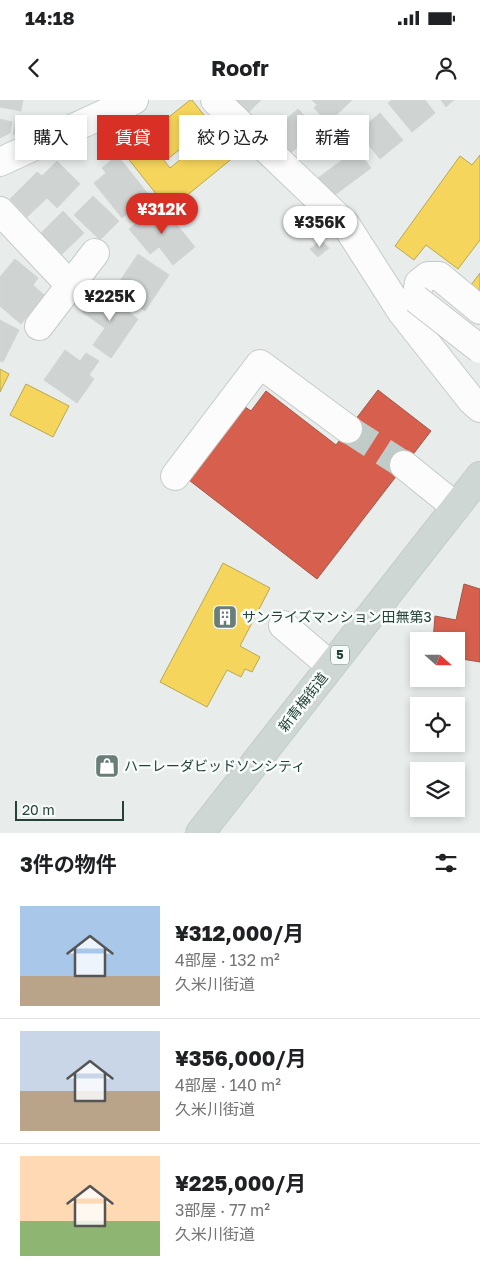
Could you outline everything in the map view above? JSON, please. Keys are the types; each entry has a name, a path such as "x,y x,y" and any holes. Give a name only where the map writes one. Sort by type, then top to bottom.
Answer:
{"main road":[{"name":"新青梅街道","path":"200,833 480,476"}],"street":[{"path":"0,162 134,100"},
{"path":"215,100 346,225 401,311 472,401 480,408"},
{"path":"0,211 70,285"},
{"path":"39,326 95,253"},
{"path":"480,310 439,276 428,276 419,283 416,299 480,349"},
{"path":"175,476 260,364 348,429"},
{"path":"404,465 456,507"},
{"path":"283,626 330,666"}],"building: 住宅":[{"path":"190,100 204,115 179,115 179,150 169,158 169,117"},
{"path":"480,155 480,240 458,269 426,245 414,260 395,246 460,156 472,165"},
{"path":"129,160 164,160 170,168 180,160 230,160 169,210"},
{"path":"480,273 480,291 471,285"},
{"path":"0,369 9,374 0,392"},
{"path":"26,384 69,406 53,437 10,415"},
{"name":"サンライズマンション田無第3","path":"223,563 270,588 240,646 260,657 252,672 245,669 241,677 227,670 207,707 160,682"}],"building: 商業":[{"path":"378,390 431,431 317,579 185,477 241,404 251,411 266,391 336,445"},
{"path":"464,584 480,589 480,662 465,660 465,632 434,632 435,616 456,620"}],"building: その他":[{"path":"0,100 23,100 21,111 0,107"},
{"path":"235,100 261,100 248,113"},
{"path":"312,100 352,100 336,115 321,115 314,108 317,105"},
{"path":"392,100 425,100 435,113 412,132 388,103"},
{"path":"441,100 454,100 446,107"},
{"path":"298,109 304,115 297,115 297,148 290,154 287,151 287,118"},
{"path":"380,113 403,140 380,159 369,146 369,122"},
{"path":"0,119 12,122 10,133 0,138"},
{"path":"111,160 121,160 149,195 122,218 94,183 106,173 102,168"},
{"path":"342,160 365,160 371,168 332,197 318,178"},
{"path":"57,161 80,184 57,208 47,198 27,217 10,199 37,172 42,176"},
{"path":"93,196 119,221 100,240 74,215"},
{"path":"160,204 195,247 173,265 159,247 150,254 129,229"},
{"path":"63,211 84,233 62,254 41,233"},
{"path":"321,240 329,248 318,257 310,249"},
{"path":"138,254 169,275 145,311 114,290"},
{"path":"15,259 38,278 33,285 44,295 21,324 0,306 0,277"},
{"path":"98,290 138,319 111,358 93,345 105,328 82,312"},
{"path":"0,320 19,330 3,362 0,361"},
{"path":"65,350 80,361 86,353 99,361 89,375 94,379 77,403 44,380"}],"tunnel":[{"path":"348,429 404,465"}],"place":[{"name":"サンライズマンション田無第3","path":"225,617"},
{"name":"ハーレーダビッドソンシティ","path":"107,766"}]}
